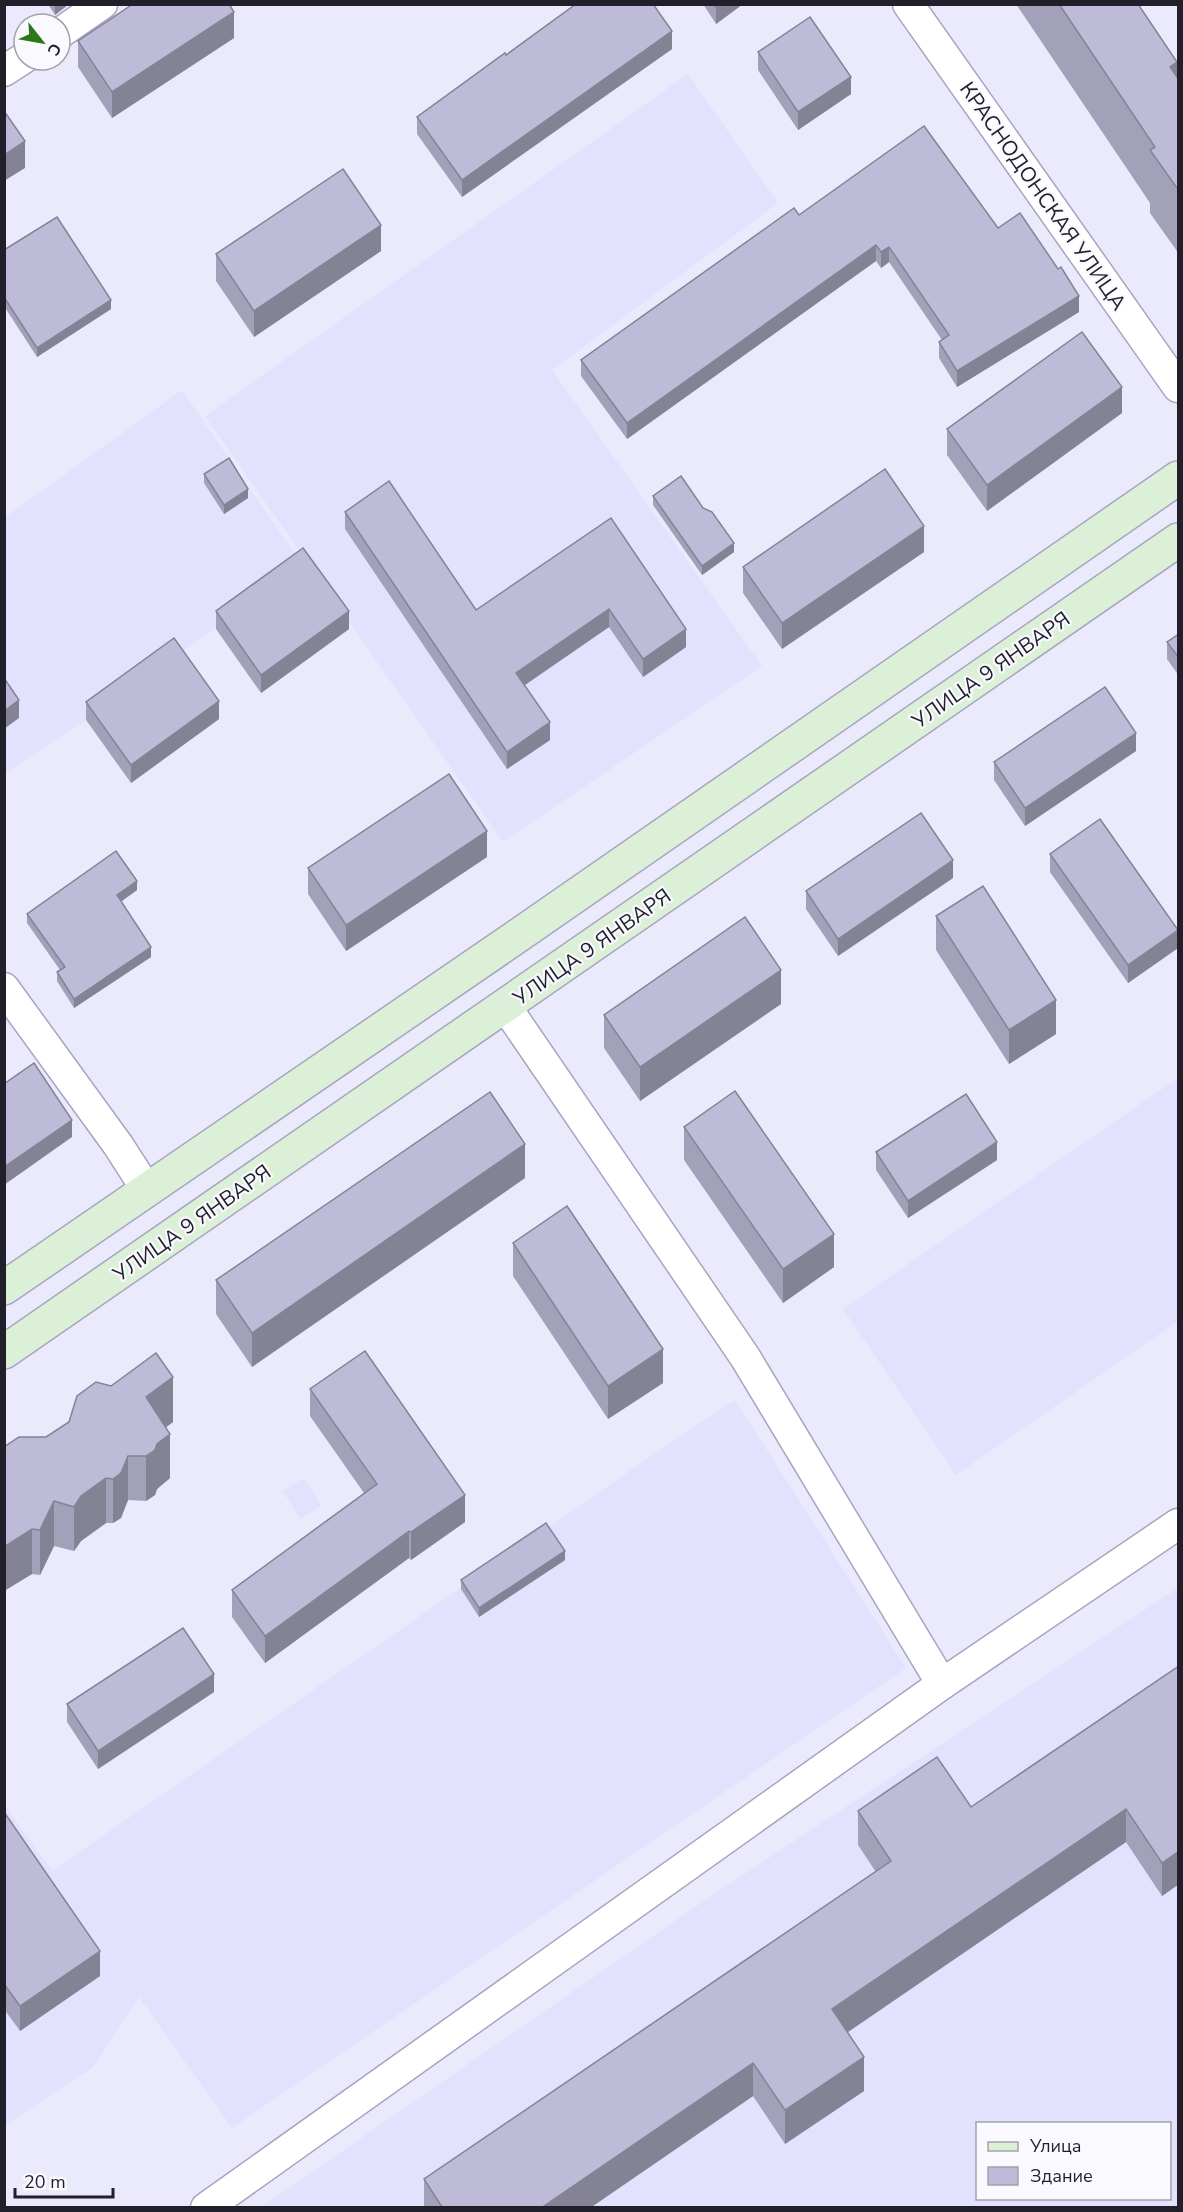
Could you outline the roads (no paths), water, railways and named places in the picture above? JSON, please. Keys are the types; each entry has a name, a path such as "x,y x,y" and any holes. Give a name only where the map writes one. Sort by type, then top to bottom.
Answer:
{"main road":[{"path":"4,1288 1179,478"},
{"name":"УЛИЦА 9 ЯНВАРЯ","path":"4,1352 1179,540"}],"street":[{"path":"72,25 102,4"},
{"name":"КРАСНОДОНСКАЯ УЛИЦА","path":"908,4 1179,387"},
{"path":"4,988 118,1145 147,1190"},
{"path":"506,1007 746,1358 942,1684"},
{"path":"206,2208 942,1684 1179,1524"}]}
